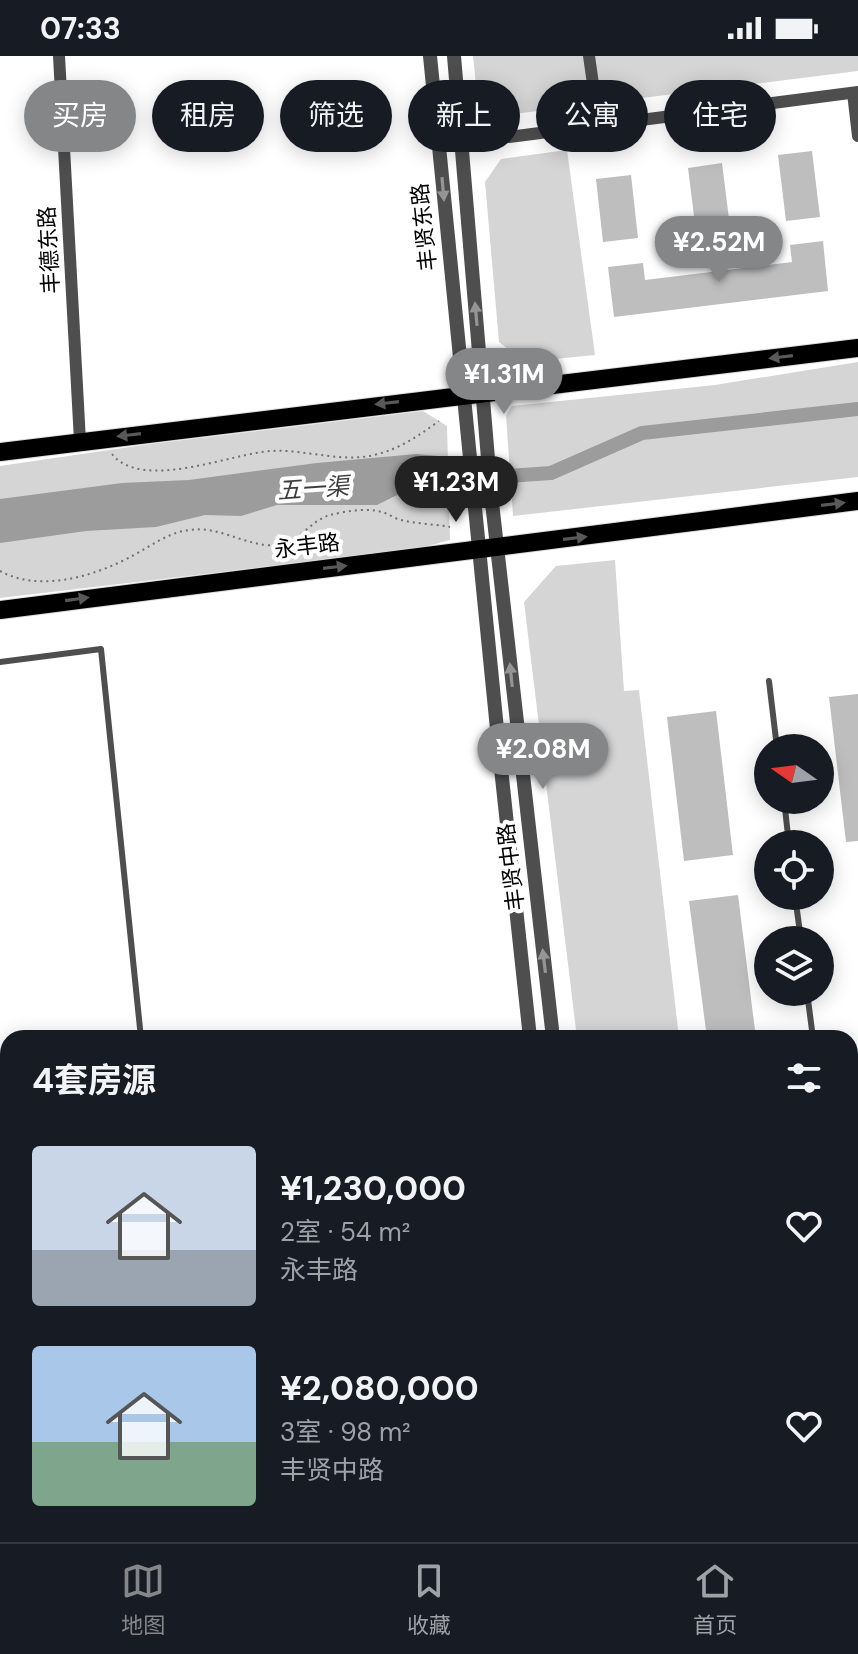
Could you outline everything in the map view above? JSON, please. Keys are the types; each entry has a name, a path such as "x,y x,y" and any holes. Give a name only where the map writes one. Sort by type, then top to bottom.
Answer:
{"main road":[{"path":"0,452 858,348"},
{"name":"永丰路","path":"0,610 858,501"}],"street":[{"name":"丰德东路","path":"59,56 80,441"},
{"name":"丰贤东路","path":"430,56 473,393"},
{"name":"丰贤东路","path":"454,56 456,80"},
{"path":"589,56 592,80"},
{"path":"648,120 855,93 858,136"},
{"name":"丰贤东路","path":"462,152 473,393"},
{"name":"丰贤中路","path":"473,393 487,445 552,1030"},
{"name":"丰贤中路","path":"473,393 470,448 476,550 529,1030"}],"lane":[{"path":"0,662 101,649 140,1030"},
{"path":"769,681 775,734"},
{"path":"809,1006 812,1030"}],"path":[{"path":"110,452 117,460 168,470 206,467 269,451 373,456 407,444 439,421"},
{"path":"0,571 10,577 48,582 70,578 103,569 162,537 188,530 214,529 267,546 289,542 327,516 356,511 382,511 401,520 450,527"}],"shaded area":[{"path":"473,56 858,56 858,71 776,81 664,80 664,95 648,97 648,80 536,80 536,111 520,113 520,80 476,80"},
{"path":"567,152 595,355 524,362 499,342 485,182 501,159"},
{"path":"858,362 858,477 513,516 506,415 512,406 715,385"},
{"path":"423,411 447,426 450,540 417,549 0,598 0,466 150,444"},
{"path":"615,560 624,691 639,690 678,1030 576,1030 524,602 556,566"}],"water":[{"name":"五一渠","path":"416,454 449,457 450,496 417,502 397,495 377,505 277,505 241,516 205,515 156,527 86,531 0,543 0,499 122,483 189,480"}],"building":[{"path":"812,151 820,217 786,221 778,155"},
{"path":"722,163 730,227 696,232 688,168"},
{"path":"631,175 638,238 603,242 596,179"},
{"path":"823,241 828,291 614,317 608,267 643,263 645,280 792,262 790,245"},
{"path":"858,694 858,841 846,842 829,697"},
{"path":"716,711 733,855 684,861 667,717"},
{"path":"738,895 755,1030 706,1030 689,901"}],"waterway":[{"name":"五一渠","path":"433,481 551,473 642,433 858,409"}]}
